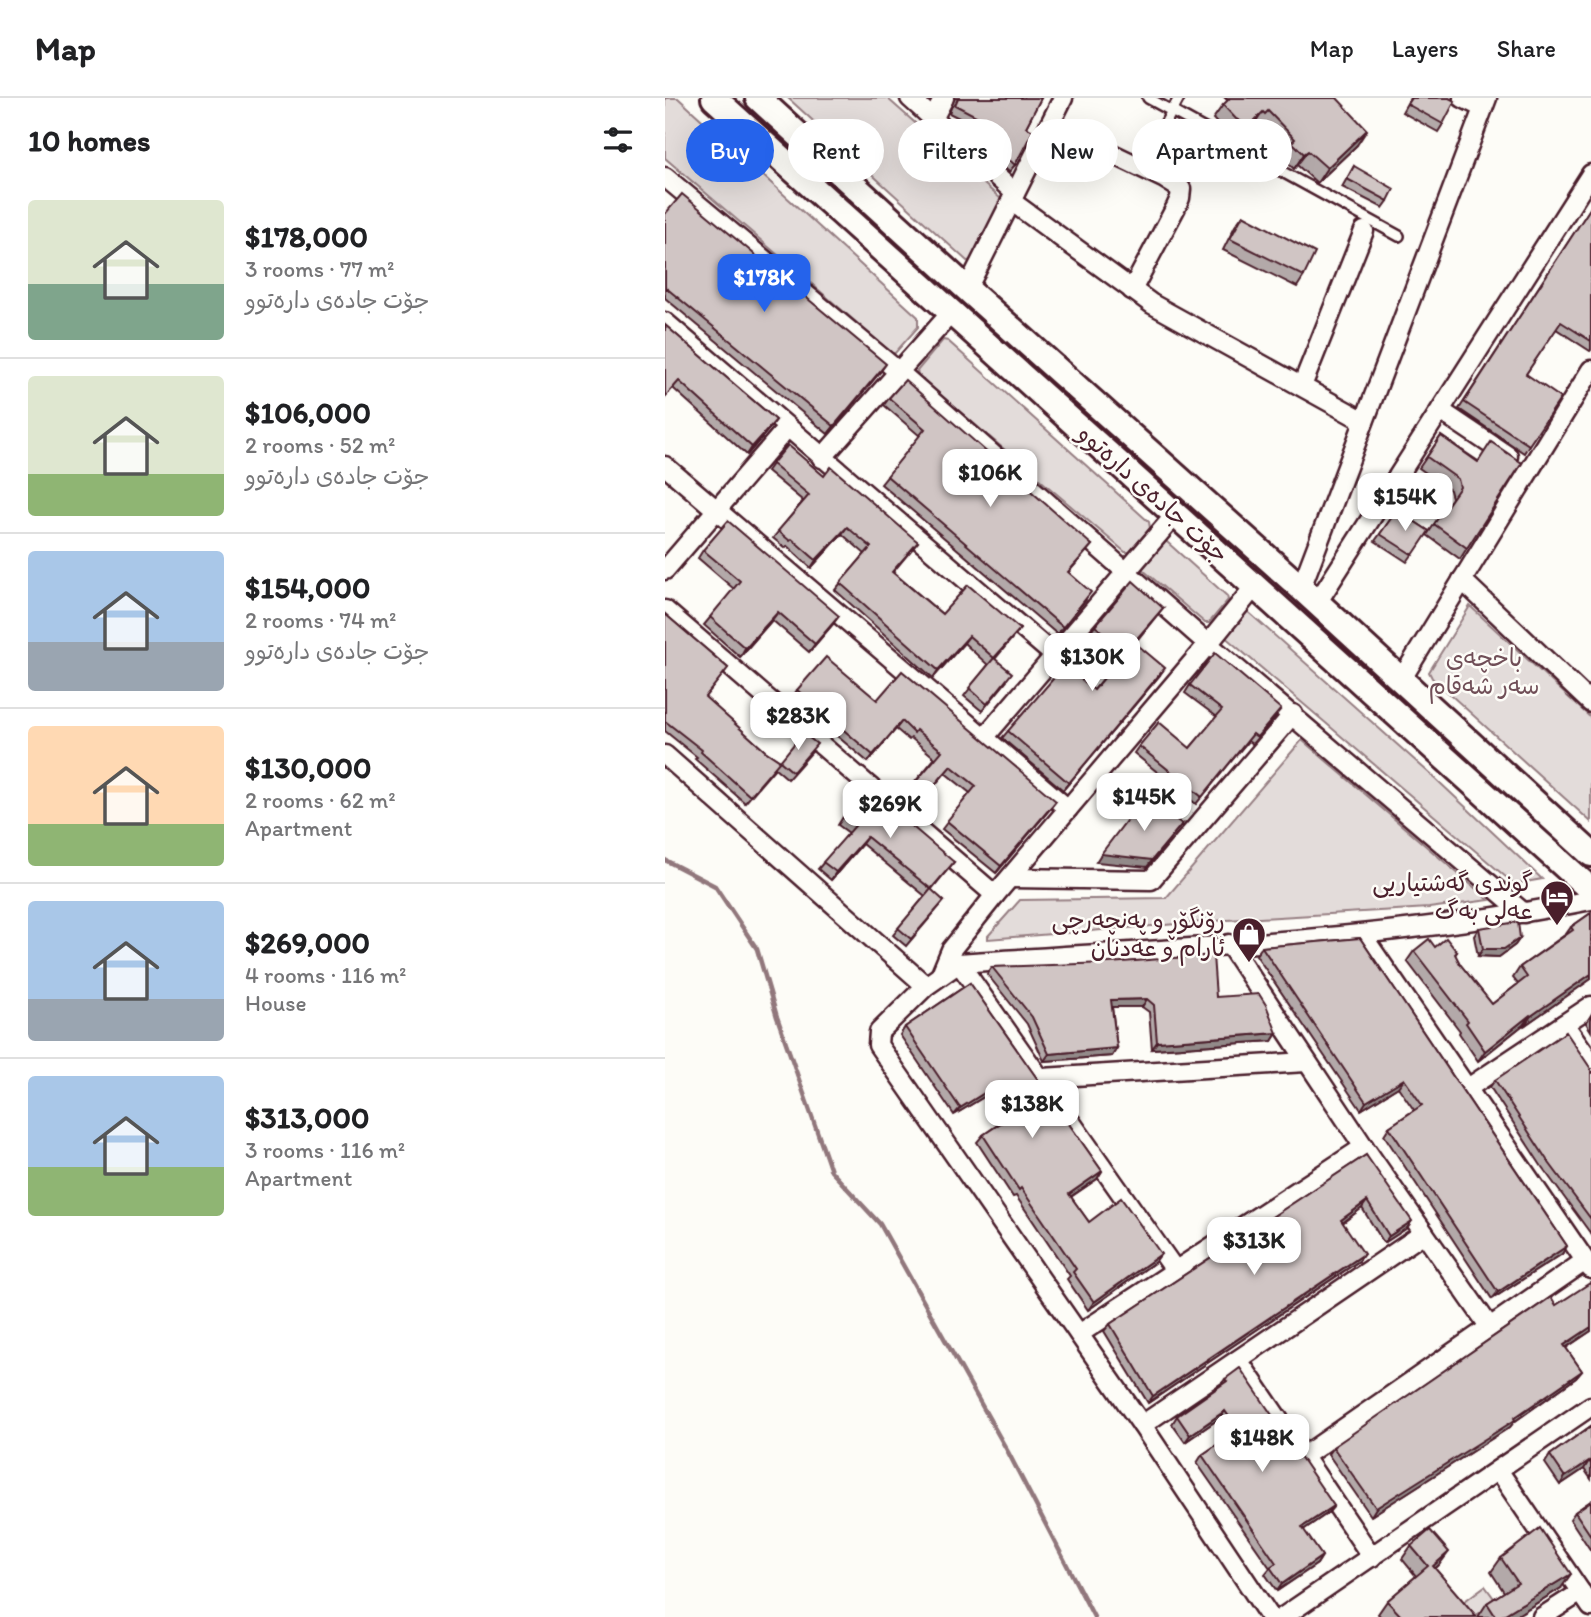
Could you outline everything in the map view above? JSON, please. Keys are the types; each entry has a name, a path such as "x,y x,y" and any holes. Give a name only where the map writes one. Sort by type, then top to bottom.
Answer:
{"main road":[{"name":"جۆت جادەی دارەتوو","path":"714,98 1591,890"},
{"name":"جۆت جادەی دارەتوو","path":"758,98 1591,853"},
{"path":"1389,707 1404,683"}],"street":[{"path":"911,98 933,119 944,98"},
{"path":"1052,119 1063,98"},
{"path":"1309,595 1317,546 1485,103 1463,98"},
{"path":"967,289 1026,171"},
{"path":"1309,595 1337,575 1591,174"},
{"path":"665,177 899,372 1209,644 1524,913"},
{"path":"998,182 1013,197 1152,304 1364,421"},
{"path":"1132,290 1180,198 1181,189 1170,182"},
{"path":"1302,386 1364,232"},
{"path":"822,458 951,313"},
{"path":"665,322 1055,656"},
{"path":"1404,683 1462,580 1591,370"},
{"path":"1441,411 1529,470"},
{"path":"665,570 787,428"},
{"path":"665,466 1068,809"},
{"path":"983,739 1175,515"},
{"path":"1317,546 1321,566 1327,572 1337,575"},
{"path":"1462,580 1588,699"},
{"path":"941,974 951,950 995,895 1209,644 1255,586"},
{"path":"665,610 995,895"},
{"path":"1011,878 1151,880 1293,714"},
{"path":"665,755 926,986"},
{"path":"1271,1617 1142,1425 878,1045 879,1032 926,986 959,963 1362,935 1524,913 1591,900"},
{"path":"1304,1456 1489,1326 1588,1265 1362,935"},
{"path":"1229,944 1306,1062 1489,1326"},
{"path":"959,963 1175,1270"},
{"path":"1468,1088 1591,1006"},
{"path":"1564,1024 1591,1062"},
{"path":"1042,1078 1306,1062"},
{"path":"1079,1334 1364,1147"},
{"path":"1142,1425 1424,1233"},
{"path":"1238,1360 1372,1557"},
{"path":"1283,1617 1591,1406"},
{"path":"1498,1470 1591,1607"},
{"path":"1542,1617 1581,1592"}],"lane":[{"path":"1148,98 1399,236"},
{"path":"1168,119 1179,98"}],"green space":[{"path":"665,98 678,98 701,119 686,119 686,176 665,158"},
{"path":"788,98 887,98 911,119 898,119 898,182 982,182 1001,199 1002,203 974,260 967,261 880,182 884,182 884,119 811,119"},
{"path":"693,182 770,182 918,317 918,327 895,353"},
{"path":"943,340 948,341 1149,522 1150,528 1130,552 1125,552 919,377 917,371"},
{"path":"1163,542 1167,542 1227,596 1228,600 1209,623 1205,623 1142,569"},
{"name":"باخچەی سەر شەقام","path":"1470,606 1591,718 1591,822 1432,678 1429,672"},
{"path":"1246,610 1437,780 1542,879 1514,884 1224,636"},
{"path":"1302,740 1489,900 1429,908 1227,920 988,939 1020,900 1166,898"},
{"path":"1485,1586 1498,1604 1472,1617 1462,1603"}],"building":[{"path":"958,98 1041,98 1030,119 1026,119 1026,144 1015,165 1012,162 1012,119 975,119 976,116 955,105"},
{"path":"1230,98 1337,98 1367,130 1327,168 1308,151 1304,154 1292,142 1295,139 1292,136 1292,119 1276,119 1268,111 1256,119 1236,119 1223,105"},
{"path":"1411,98 1449,98 1455,101 1443,124 1407,104"},
{"path":"1354,166 1394,189 1388,201 1347,179"},
{"path":"682,194 886,364 834,426 665,287 665,214"},
{"path":"1591,207 1591,341 1561,322 1526,374 1561,398 1529,445 1464,402"},
{"path":"1243,215 1315,253 1304,276 1230,239"},
{"path":"665,325 776,420 752,447 679,381 665,397"},
{"path":"905,380 1092,545 1068,572 1091,592 1063,627 887,476 925,429 889,398"},
{"path":"1441,436 1478,462 1491,442 1522,463 1467,548 1434,524 1460,487 1458,479 1427,457"},
{"path":"788,445 824,476 831,467 918,542 892,572 942,614 968,585 1020,629 994,658 969,636 938,670 840,583 871,547 847,527 816,560 792,539 790,541 778,531 809,495 772,464"},
{"path":"1397,510 1429,531 1413,555 1380,534"},
{"path":"728,521 839,616 815,644 778,612 745,648 710,617 740,581 703,550"},
{"path":"1133,581 1163,608 1134,642 1165,668 1069,783 1008,731 1065,665 1094,690 1126,652 1095,626"},
{"path":"665,614 728,668 705,697 765,751 780,761 750,796 701,752 702,750 665,721"},
{"path":"1215,653 1281,709 1257,737 1253,734 1202,797 1139,746 1159,722 1190,748 1222,710 1190,685"},
{"path":"826,657 877,700 902,671 1056,801 1001,866 947,821 976,786 951,766 924,797 912,786 942,751 916,730 914,733 902,721 873,755 797,690"},
{"path":"994,658 1012,673 987,704 969,688"},
{"path":"803,733 817,744 793,772 780,761"},
{"path":"867,788 954,862 931,889 867,837 836,872 823,862 855,826 843,817"},
{"path":"1145,796 1182,824 1152,860 1101,854"},
{"path":"931,889 944,901 911,939 898,928"},
{"path":"1591,913 1591,974 1530,1015 1485,1051 1466,1023 1468,1021 1414,951 1429,939 1435,947 1446,938 1457,952 1455,954 1460,964 1492,1004 1527,977 1520,967 1573,930 1571,927"},
{"path":"1518,922 1520,938 1504,949 1483,949 1479,928"},
{"path":"1360,938 1567,1246 1498,1292 1389,1127 1422,1105 1404,1079 1366,1102 1262,947"},
{"path":"1213,955 1216,997 1259,994 1277,1033 1157,1042 1154,1005 1147,999 1111,1000 1117,1048 1049,1054 1032,1017 992,967 1109,963"},
{"path":"970,983 1102,1171 1069,1194 1089,1222 1121,1198 1161,1254 1094,1302 1073,1272 1076,1269 983,1135 1017,1112 997,1085 960,1108 905,1027"},
{"path":"1566,1032 1591,1069 1591,1219 1547,1160 1495,1080"},
{"path":"1366,1155 1412,1221 1389,1236 1367,1201 1341,1220 1364,1254 1153,1396 1110,1324"},
{"path":"1590,1283 1591,1327 1564,1345 1582,1371 1514,1418 1515,1420 1376,1508 1333,1447 1551,1297 1556,1305"},
{"path":"1240,1368 1334,1506 1302,1527 1322,1556 1282,1584 1270,1567 1276,1563 1202,1455 1238,1430 1225,1411 1190,1435 1177,1416 1227,1381 1225,1379"},
{"path":"1591,1426 1591,1464 1589,1461 1565,1477 1550,1455"},
{"path":"1591,1501 1591,1536 1575,1512"},
{"path":"1540,1528 1571,1574 1496,1617 1487,1603 1518,1583 1501,1558"},
{"path":"1430,1530 1449,1552 1433,1566 1477,1617 1402,1617 1387,1601 1428,1566 1411,1546"}],"waterway":[{"path":"665,860 715,886 757,949 777,1017 831,1171 880,1224 1008,1452 1094,1617"}],"place":[{"name":"گوندی گەشتیاریی عەلی بەگ","path":"1557,927"},
{"name":"ڕۆنگۆڕ و پەنچەرچی ئارام و عەدنان","path":"1249,964"}]}
